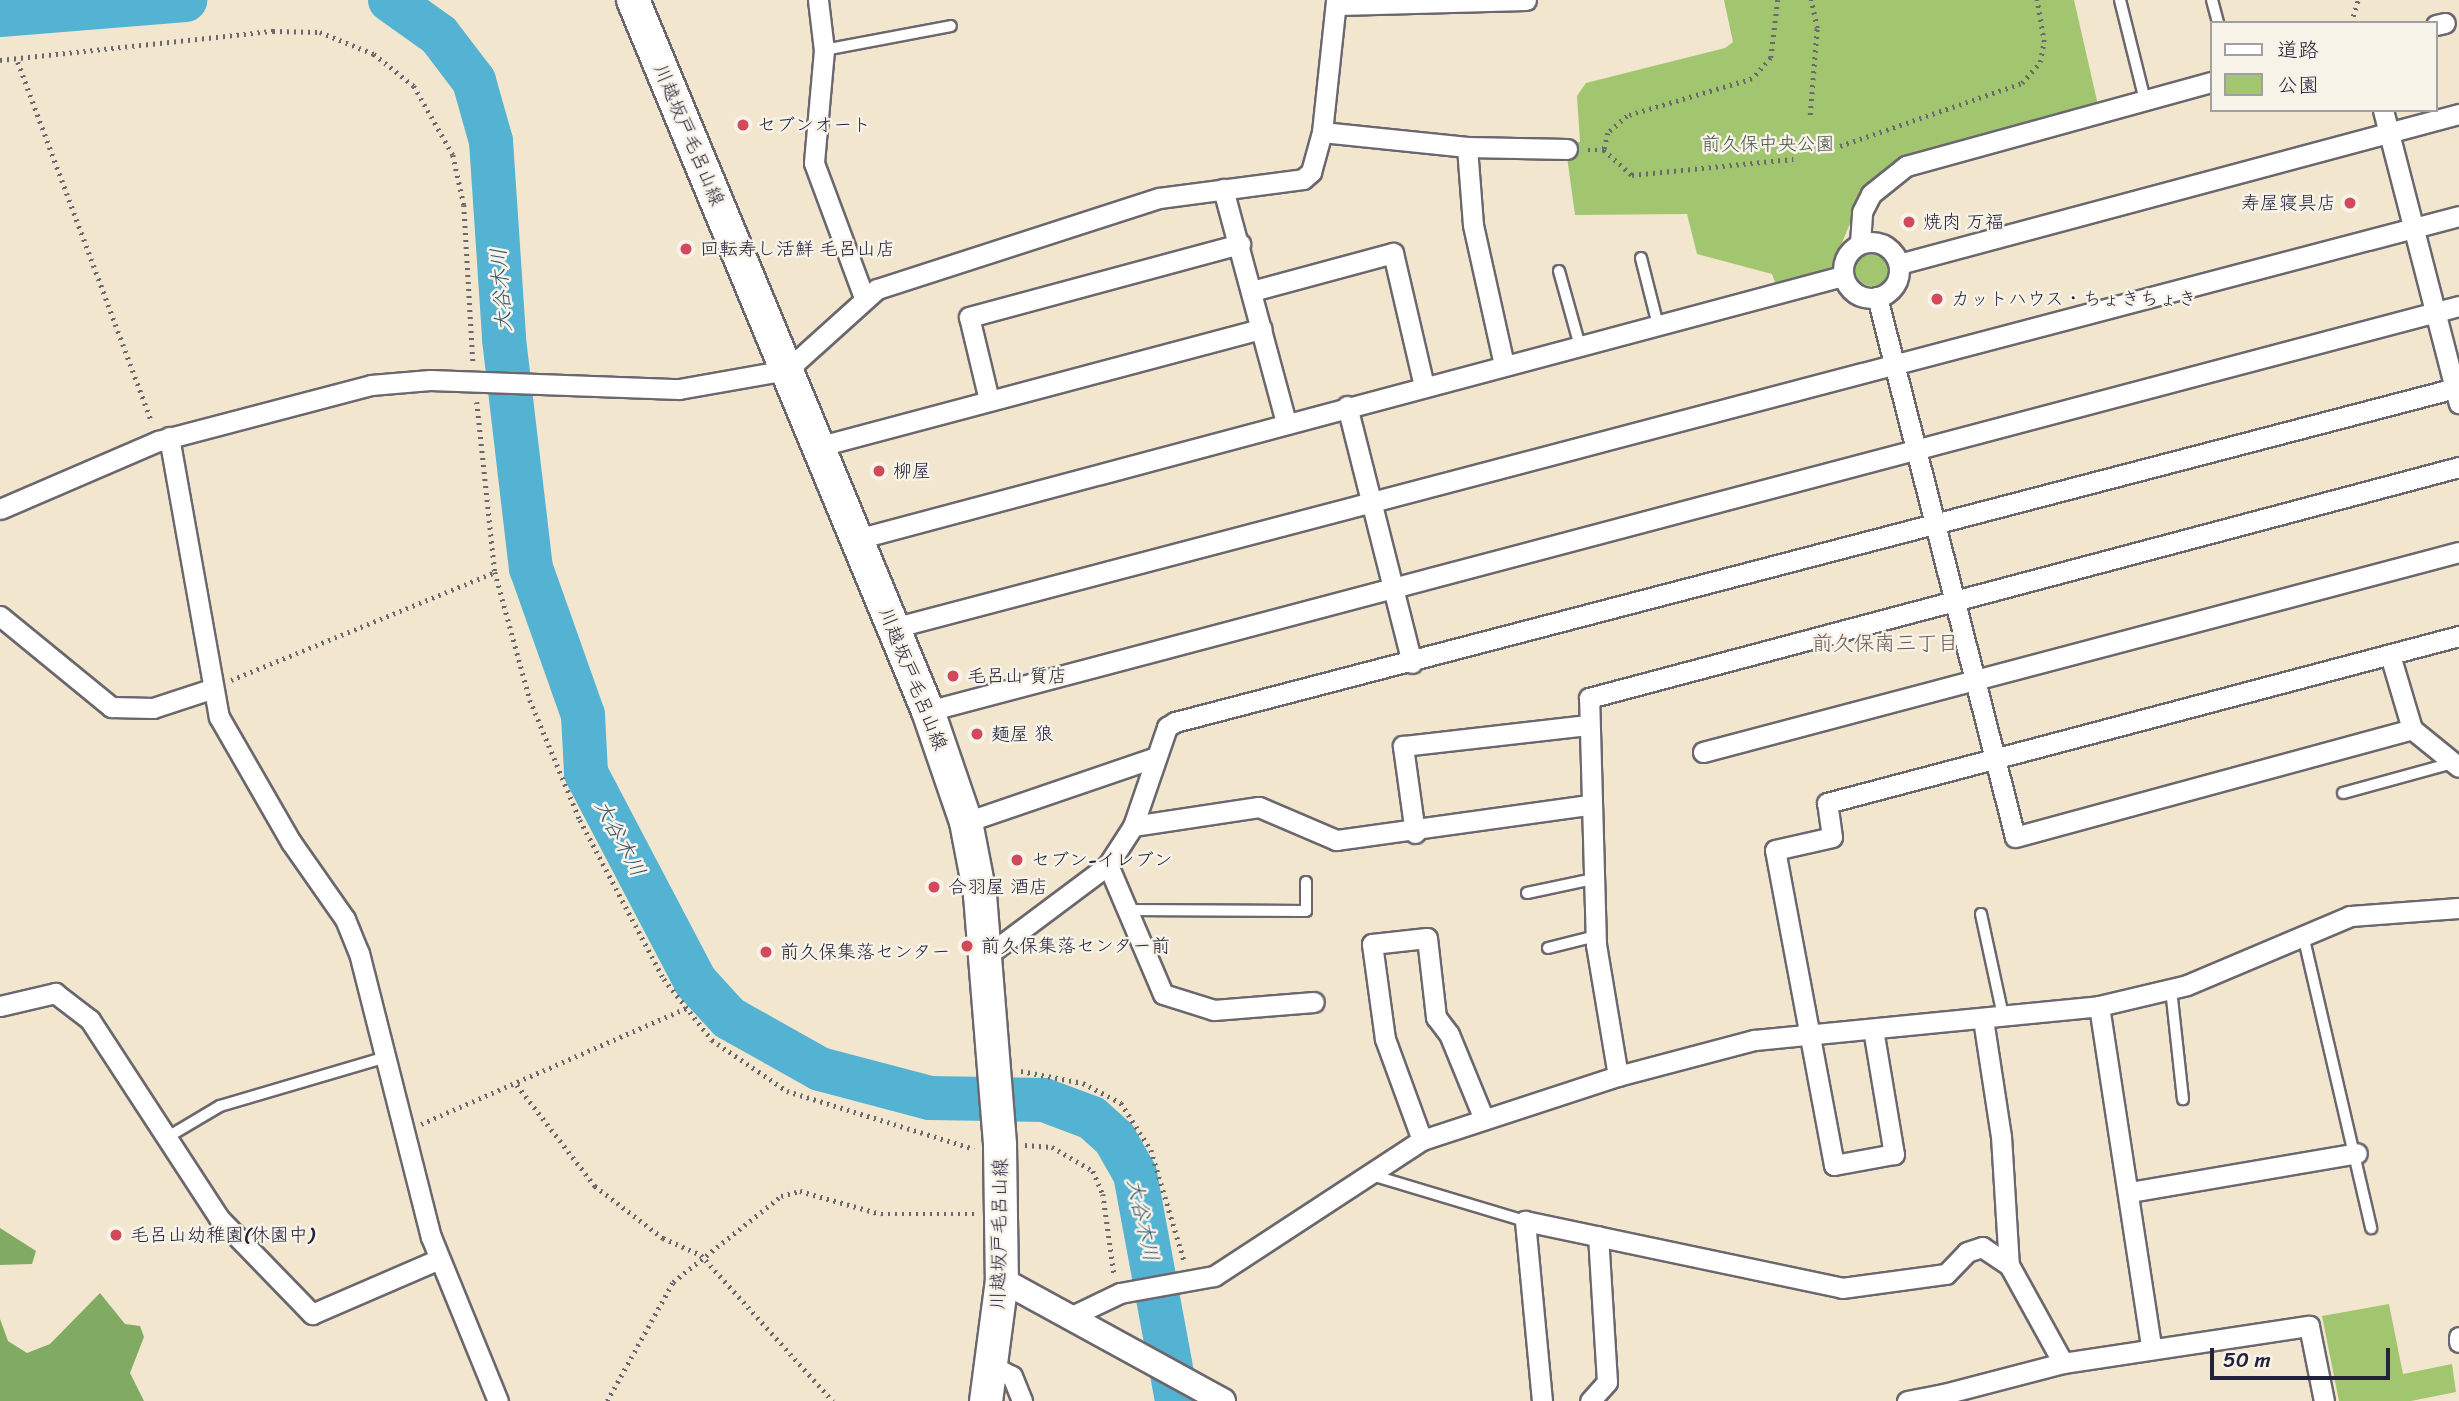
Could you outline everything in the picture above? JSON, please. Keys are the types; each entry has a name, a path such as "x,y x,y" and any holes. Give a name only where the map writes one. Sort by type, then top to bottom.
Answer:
{"main road":[{"name":"川越坂戸毛呂山線","path":"633,0 928,711 966,822 985,957 1000,1146 1002,1280 986,1401"}],"street":[{"path":"818,0 824,50 814,163 863,295"},
{"path":"0,509 164,439 371,385 478,381 679,389 787,370 863,295 1158,198 1303,179 1311,172 1322,132 1337,3 1526,0"},
{"path":"1860,243 1862,212 1894,172 2210,83"},
{"path":"985,957 1108,865 1133,826 1167,727 1175,722 2458,393 2384,112"},
{"path":"1899,264 2459,114"},
{"path":"1322,132 1467,147 1567,149"},
{"path":"1467,147 1473,225 1504,365"},
{"path":"1223,189 1240,244 1286,423"},
{"path":"893,628 2459,216"},
{"path":"1860,243 1881,243 1899,264 1897,282 1877,297 1855,292 1843,276 1846,255 1860,243"},
{"path":"989,400 970,317 1240,244"},
{"path":"1252,290 1393,253 1424,386"},
{"path":"857,539 1843,276"},
{"path":"1877,297 2015,837 2412,729"},
{"path":"928,711 1395,586 1917,452 2459,306"},
{"path":"817,447 1262,329"},
{"path":"1348,406 1395,586 1412,663"},
{"path":"164,439 211,689 219,717 285,830 345,919 387,1057 439,1259 498,1401"},
{"path":"1618,1076 1596,936 1589,804 1589,698 1955,604 2459,467"},
{"path":"1703,752 2459,552"},
{"path":"0,617 111,707 153,708 211,689"},
{"path":"1873,1029 1894,1154 1834,1166 1775,850 1832,837 1826,803 2459,636"},
{"path":"2390,655 2412,729 2454,765"},
{"path":"1415,833 1403,746 1587,725"},
{"path":"966,822 1156,757"},
{"path":"1133,826 1259,807 1336,840 1415,833 1589,804"},
{"path":"1108,865 1163,994 1214,1010 1314,1002"},
{"path":"1072,1316 1118,1294 1187,1282 1234,1265 1367,1174 1422,1140 1483,1117 1618,1076 1754,1040 2099,1006 2171,989 2302,934 2380,911 2459,908"},
{"path":"1422,1140 1385,1040 1372,944 1427,937 1436,1017 1449,1034 1483,1117"},
{"path":"0,1006 55,993 67,998 128,1073 163,1139 219,1218 312,1314 439,1259"},
{"path":"2099,1006 2130,1192 2151,1347"},
{"path":"1993,1018 2009,1265 2063,1363"},
{"path":"2130,1192 2357,1153"},
{"path":"1542,1401 1524,1221 1842,1289 1946,1274 1967,1252 1982,1247 2009,1265"},
{"path":"1590,1401 1607,1382 1598,1236"},
{"path":"1002,1280 1216,1397"},
{"path":"1907,1401 1944,1398 2063,1363 2151,1347 2309,1326 2324,1401"},
{"path":"2459,1336 2459,1342"},
{"path":"992,1367 1012,1376 1022,1401"}],"lane":[{"path":"2120,0 2146,100"},
{"path":"2212,0 2217,21"},
{"path":"824,50 951,26"},
{"path":"1641,258 1658,325"},
{"path":"1559,271 1580,346"},
{"path":"2343,793 2454,765"},
{"path":"1527,893 1593,879"},
{"path":"1128,910 1306,911 1306,882"},
{"path":"1981,914 1993,1018"},
{"path":"2302,934 2357,1153 2371,1228"},
{"path":"1548,948 1596,936"},
{"path":"2171,989 2183,1098"},
{"path":"163,1139 220,1106 387,1057"},
{"path":"1367,1174 1524,1221"}],"path":[{"path":"1778,0 1770,58 1752,79 1627,116 1608,133 1604,150 1632,175 1793,159"},
{"path":"1811,0 1817,28 1811,116"},
{"path":"1840,146 2022,83 2040,62 2044,42 2037,0"},
{"path":"2352,21 2358,0"},
{"path":"0,60 18,62 273,31 320,32 374,54 414,86 453,155 464,205 495,572 530,700 580,820 664,979 712,1040 787,1091 937,1142 1052,1147 1093,1171 1103,1194 1118,1294"},
{"path":"18,62 164,439"},
{"path":"211,689 495,572"},
{"path":"404,1130 517,1084 687,1008"},
{"path":"994,1073 1083,1083 1121,1103 1151,1150 1187,1282"},
{"path":"517,1084 595,1186 663,1238 701,1255 833,1401"},
{"path":"607,1401 657,1306 701,1255 760,1207 800,1191 881,1214 1000,1214"}],"green space":[{"name":"前久保中央公園","path":"1724,0 2074,0 2098,105 1892,164 1865,188 1830,271 1776,285 1772,274 1697,254 1687,214 1575,215 1565,142 1580,142 1577,96 1586,83 1725,48 1733,42"},
{"path":"1872,252 1884,257 1889,269 1884,281 1872,286 1860,281 1855,269 1860,257"},
{"path":"0,1228 36,1251 32,1264 0,1265"},
{"path":"100,1293 125,1324 140,1326 144,1337 130,1373 144,1401 0,1401 0,1319 8,1341 27,1353 50,1344"},
{"path":"2389,1304 2403,1374 2452,1364 2456,1392 2411,1401 2339,1401 2322,1316"}],"waterway":[{"name":"大谷木川","path":"0,15 185,0"},
{"name":"大谷木川","path":"390,0 439,35 474,81 491,141 504,339 531,568 583,715 586,773 695,981 729,1018 820,1069 930,1098 1044,1100 1092,1118 1115,1139 1135,1174 1177,1401"}],"place":[{"name":"セブンオート","path":"743,125"},
{"name":"寿屋寝具店","path":"2350,203"},
{"name":"焼肉 万福","path":"1909,222"},
{"name":"回転寿し活鮮 毛呂山店","path":"686,249"},
{"name":"カットハウス・ちょきちょき","path":"1937,299"},
{"name":"柳屋","path":"879,471"},
{"name":"毛呂山 質店","path":"953,676"},
{"name":"麺屋 狼","path":"977,734"},
{"name":"セブン-イレブン","path":"1017,860"},
{"name":"合羽屋 酒店","path":"934,887"},
{"name":"前久保集落センター前","path":"967,946"},
{"name":"前久保集落センター","path":"766,952"},
{"name":"毛呂山幼稚園(休園中)","path":"116,1235"}],"district":[{"name":"前久保南三丁目","path":"1885,643"}]}
